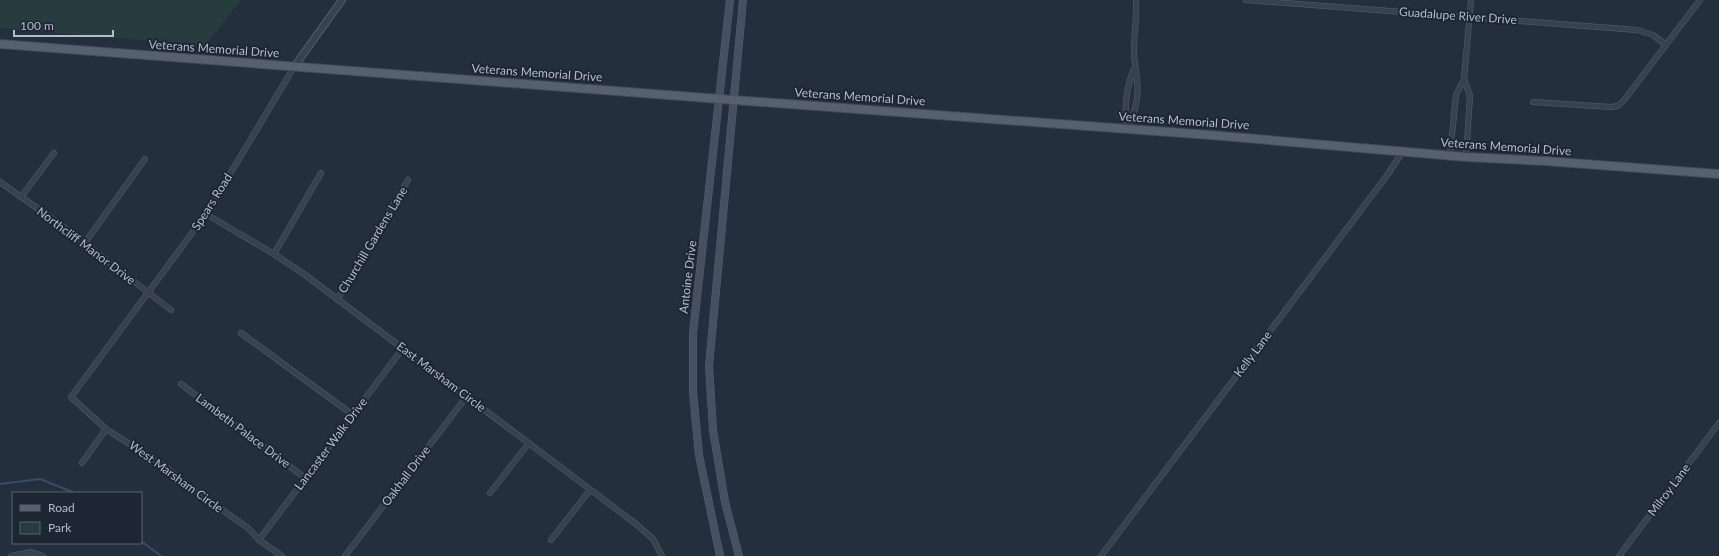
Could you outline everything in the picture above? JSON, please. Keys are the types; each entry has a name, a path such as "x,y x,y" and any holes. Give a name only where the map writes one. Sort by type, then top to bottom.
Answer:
{"main road":[{"name":"Antoine Drive","path":"720,556 706,494 698,448 693,392 693,340 695,302 720,99 730,0"},
{"path":"739,556 724,502 714,438 709,366 743,0"},
{"name":"Veterans Memorial Drive","path":"0,44 1127,129 1450,156 1545,161 1719,174"}],"street":[{"name":"Spears Road","path":"71,397 206,214 294,67 342,0"},
{"path":"1127,129 1133,118 1137,101 1137,80 1134,68 1136,0"},
{"name":"Guadalupe River Drive","path":"1246,0 1644,31 1653,35 1666,45"},
{"path":"1450,156 1456,95 1464,79 1471,0"},
{"path":"1533,102 1611,107 1618,106 1625,99 1700,0"},
{"path":"1127,129 1125,116 1126,100 1129,81 1134,68"},
{"path":"1464,79 1470,96 1466,157"},
{"name":"Kelly Lane","path":"1100,556 1403,152"},
{"path":"21,197 54,153"},
{"path":"84,244 145,159"},
{"path":"274,254 321,173"},
{"name":"Churchill Gardens Lane","path":"337,300 408,180"},
{"name":"Northcliff Manor Drive","path":"0,182 172,310"},
{"name":"East Marsham Circle","path":"206,214 274,254 304,274 403,348 649,535 653,539 662,556"},
{"path":"241,333 353,415"},
{"name":"Lancaster Walk Drive","path":"259,540 403,348"},
{"name":"Lambeth Palace Drive","path":"181,384 305,478"},
{"name":"Oakhall Drive","path":"345,556 467,396"},
{"name":"West Marsham Circle","path":"71,397 106,429 167,468 191,488 248,528 259,540 282,556"},
{"name":"Milroy Lane","path":"1619,556 1719,423"},
{"path":"82,463 106,429"},
{"path":"490,493 529,443"},
{"path":"551,540 590,490"},
{"path":"11,556 31,552 43,556"}],"green space":[{"path":"0,0 241,0 205,46 0,28"}],"waterway":[{"path":"0,484 40,479 72,492"},
{"path":"142,542 161,556"}]}
